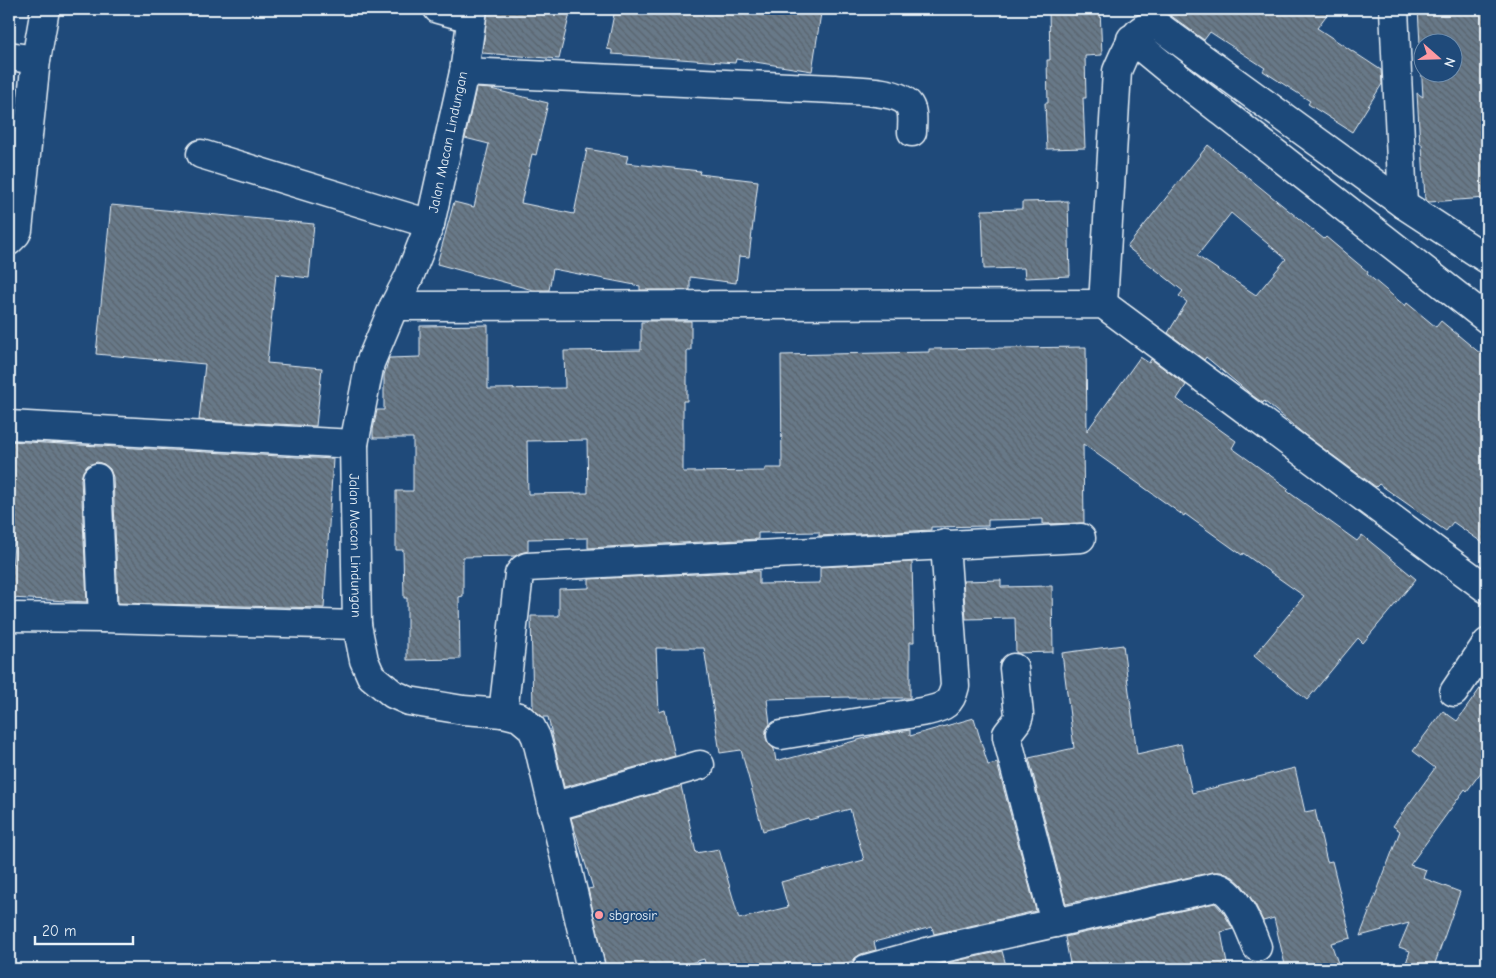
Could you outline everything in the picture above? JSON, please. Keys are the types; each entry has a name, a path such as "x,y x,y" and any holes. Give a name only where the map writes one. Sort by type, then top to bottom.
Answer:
{"street":[{"path":"9,241 18,230 36,60 45,9"},
{"path":"438,9 472,13"},
{"path":"1394,9 1403,204"},
{"name":"Jalan Macan Lindungan","path":"472,13 464,72 430,224 409,277 394,306 370,363 354,444 357,625 364,660 371,676 393,694 409,701 463,710 503,713 519,717 531,727 538,742 591,969"},
{"path":"1103,304 1117,71 1131,39 1148,26 1161,28 1403,204 1487,259"},
{"path":"1131,39 1188,86 1487,319"},
{"path":"9,56 36,60"},
{"path":"464,72 834,89 889,94 905,101 910,106 912,132"},
{"path":"201,154 430,224"},
{"path":"394,306 1103,304 1487,589"},
{"path":"9,425 354,444"},
{"path":"97,478 103,618"},
{"path":"503,713 520,574 527,567 1081,538"},
{"path":"782,735 927,711 940,708 948,703 953,696 955,686 945,544"},
{"path":"9,617 357,625"},
{"path":"1454,692 1487,643"},
{"path":"1014,668 1019,715 1017,721 1007,734 1007,738 1056,923"},
{"path":"552,807 700,765"},
{"path":"866,969 934,950 1205,889 1221,888 1226,890 1245,916 1257,947"}],"building":[{"path":"488,9 571,9 559,59 482,53"},
{"path":"615,9 797,9 821,13 812,71 736,59 735,63 612,54 612,50 607,49"},
{"path":"1049,9 1100,9 1102,55 1085,56 1086,98 1083,98 1085,148 1047,149 1045,103 1048,103 1047,60 1050,60"},
{"path":"1155,9 1331,9 1317,28 1381,70 1382,84 1352,132 1308,104 1310,101 1263,71 1265,68 1210,32 1204,40 1170,15"},
{"path":"1418,9 1487,9 1487,198 1429,202 1425,200 1417,93 1423,97 1422,82 1464,82 1464,32 1419,32"},
{"path":"476,88 491,89 548,103 536,155 532,154 521,203 574,214 587,149 628,156 626,163 700,171 699,174 758,181 749,257 739,256 736,283 690,277 690,290 640,290 640,286 553,269 549,290 533,290 437,264 454,202 474,207 489,144 465,138"},
{"path":"1208,145 1324,239 1326,237 1405,306 1407,303 1436,327 1441,321 1487,359 1487,546 1453,522 1446,531 1379,484 1376,487 1305,435 1264,401 1263,403 1253,396 1206,357 1204,360 1168,333 1187,302 1179,296 1183,291 1127,247","holes":["1231,213 1286,259 1256,295 1197,256"]},
{"path":"1068,201 1070,276 1025,278 1024,268 984,269 982,210 1022,209 1022,202"},
{"path":"111,205 314,224 309,278 276,274 267,363 322,368 316,426 199,420 205,364 96,354"},
{"path":"691,321 691,350 687,350 687,401 683,401 683,472 765,471 765,468 782,468 781,355 929,352 929,349 1086,347 1087,431 1140,357 1149,363 1151,359 1186,385 1177,399 1236,441 1232,448 1289,489 1287,491 1357,541 1362,535 1416,579 1363,643 1358,638 1307,700 1254,656 1304,596 1185,514 1184,516 1083,444 1084,523 1043,524 1043,519 988,520 988,526 931,527 931,530 819,536 819,532 758,533 758,539 588,548 588,538 528,539 528,551 515,556 463,557 463,596 459,597 460,659 407,660 407,598 404,598 403,550 396,550 396,491 413,491 413,438 373,438 377,410 384,410 384,375 389,358 420,357 420,326 488,325 488,389 565,388 564,351 641,350 641,322","holes":["587,440 588,493 528,494 527,441"]},
{"path":"9,441 333,459 324,608 118,603 113,477 110,469 104,464 97,462 88,465 83,471 81,479 87,602 10,598 16,517 9,517"},
{"path":"912,562 914,642 910,642 910,698 767,699 770,724 766,730 766,738 774,749 776,761 873,736 910,730 910,736 974,718 988,765 997,763 1036,911 934,934 932,927 874,942 876,950 861,954 853,961 823,969 707,969 704,959 671,969 606,969 588,889 593,888 571,818 681,786 696,853 719,849 739,919 788,907 781,882 864,860 850,809 809,820 808,818 763,831 741,750 720,753 704,648 656,648 659,712 665,710 675,756 564,787 548,717 543,717 533,709 531,616 559,616 559,589 589,588 589,579 759,571 759,584 820,583 820,567"},
{"path":"1001,580 1001,587 1052,586 1053,652 1016,653 1015,618 966,619 963,581"},
{"path":"1123,645 1137,754 1181,744 1192,793 1295,768 1305,812 1315,810 1327,862 1332,861 1351,938 1331,943 1340,969 1286,969 1274,918 1263,921 1255,904 1242,885 1233,877 1221,872 1213,872 1066,904 1029,758 1074,748 1062,653"},
{"path":"1487,679 1487,764 1467,791 1465,789 1410,865 1426,870 1423,878 1460,892 1433,969 1404,969 1410,951 1399,947 1409,923 1360,936 1400,831 1393,826 1435,768 1413,751 1443,711 1457,721"},
{"path":"1215,903 1233,929 1221,932 1228,969 1071,969 1065,937"},
{"path":"1002,951 1007,969 943,969 942,964"}],"place":[{"name":"sbgrosir","path":"599,915"}]}
